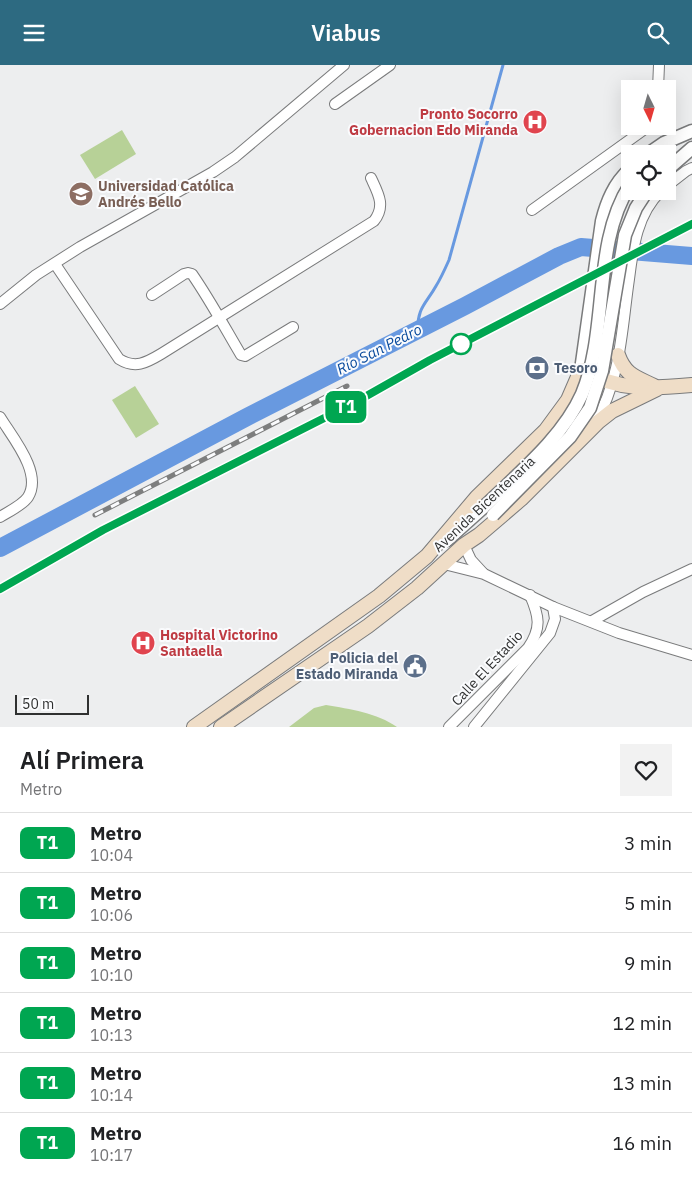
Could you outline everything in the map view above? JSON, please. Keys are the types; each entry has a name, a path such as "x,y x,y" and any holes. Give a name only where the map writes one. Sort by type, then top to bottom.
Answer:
{"main road":[{"path":"618,355 622,366 629,374 659,388"},
{"path":"427,556 477,497 546,430 560,413 576,386 581,370 611,384 637,388 692,385"},
{"path":"465,544 479,535 521,499 591,429 612,411 659,388"},
{"name":"Avenida Bicentenaria","path":"221,727 368,625 417,588 465,544"},
{"name":"Avenida Bicentenaria","path":"194,727 378,596 427,556"}],"street":[{"path":"0,303 36,275 101,235 213,172 235,157 344,65"},
{"path":"335,104 390,65"},
{"path":"658,80 659,65"},
{"path":"661,145 692,131"},
{"path":"672,145 692,131"},
{"path":"532,210 636,135"},
{"path":"676,162 692,148"},
{"path":"676,179 692,168"},
{"path":"55,264 120,359 129,365 149,361 374,221 379,215 381,207 380,197 371,178"},
{"path":"581,370 604,213 614,187 621,179"},
{"name":"Avenida Bicentenaria","path":"465,544 489,510 563,427 574,411 582,394 588,378 593,354 613,219 621,200"},
{"name":"Avenida Bicentenaria","path":"427,556 489,510 570,437 590,408 602,371 625,235 641,200"},
{"path":"591,429 606,403 618,355 636,234 648,207 654,200"},
{"path":"152,295 188,273 192,274 241,355 245,356 293,327"},
{"path":"0,417 30,466 33,477 28,497 1,513"},
{"path":"465,544 471,560 484,574"},
{"path":"444,564 484,574 553,607 619,633 692,655"},
{"path":"592,621 643,592 692,569"},
{"name":"Calle El Estadio","path":"449,727 528,648 534,639 538,625 536,610 530,595"},
{"name":"Calle El Estadio","path":"474,727 550,633 555,619 553,607"}],"green space":[{"path":"122,130 136,154 95,179 80,155"},
{"path":"135,386 159,424 136,438 112,400"},
{"path":"326,705 372,715 397,727 289,727 314,708"}],"waterway":[{"path":"418,330 421,311 440,280 449,260 503,65"},
{"name":"Río San Pedro","path":"0,548 247,417 559,256 581,247 692,256"}],"railway":[{"path":"95,515 347,386"},
{"path":"103,530 356,402"}],"metro line":[{"name":"T1","path":"0,589 103,530 354,403 430,360 692,224"}],"place":[{"name":"Pronto Socorro Gobernacion Edo Miranda","path":"535,122"},
{"name":"Universidad Católica Andrés Bello","path":"81,194"},
{"name":"Tesoro","path":"537,368"},
{"name":"Hospital Victorino Santaella","path":"143,643"},
{"name":"Policia del Estado Miranda","path":"415,666"}]}
